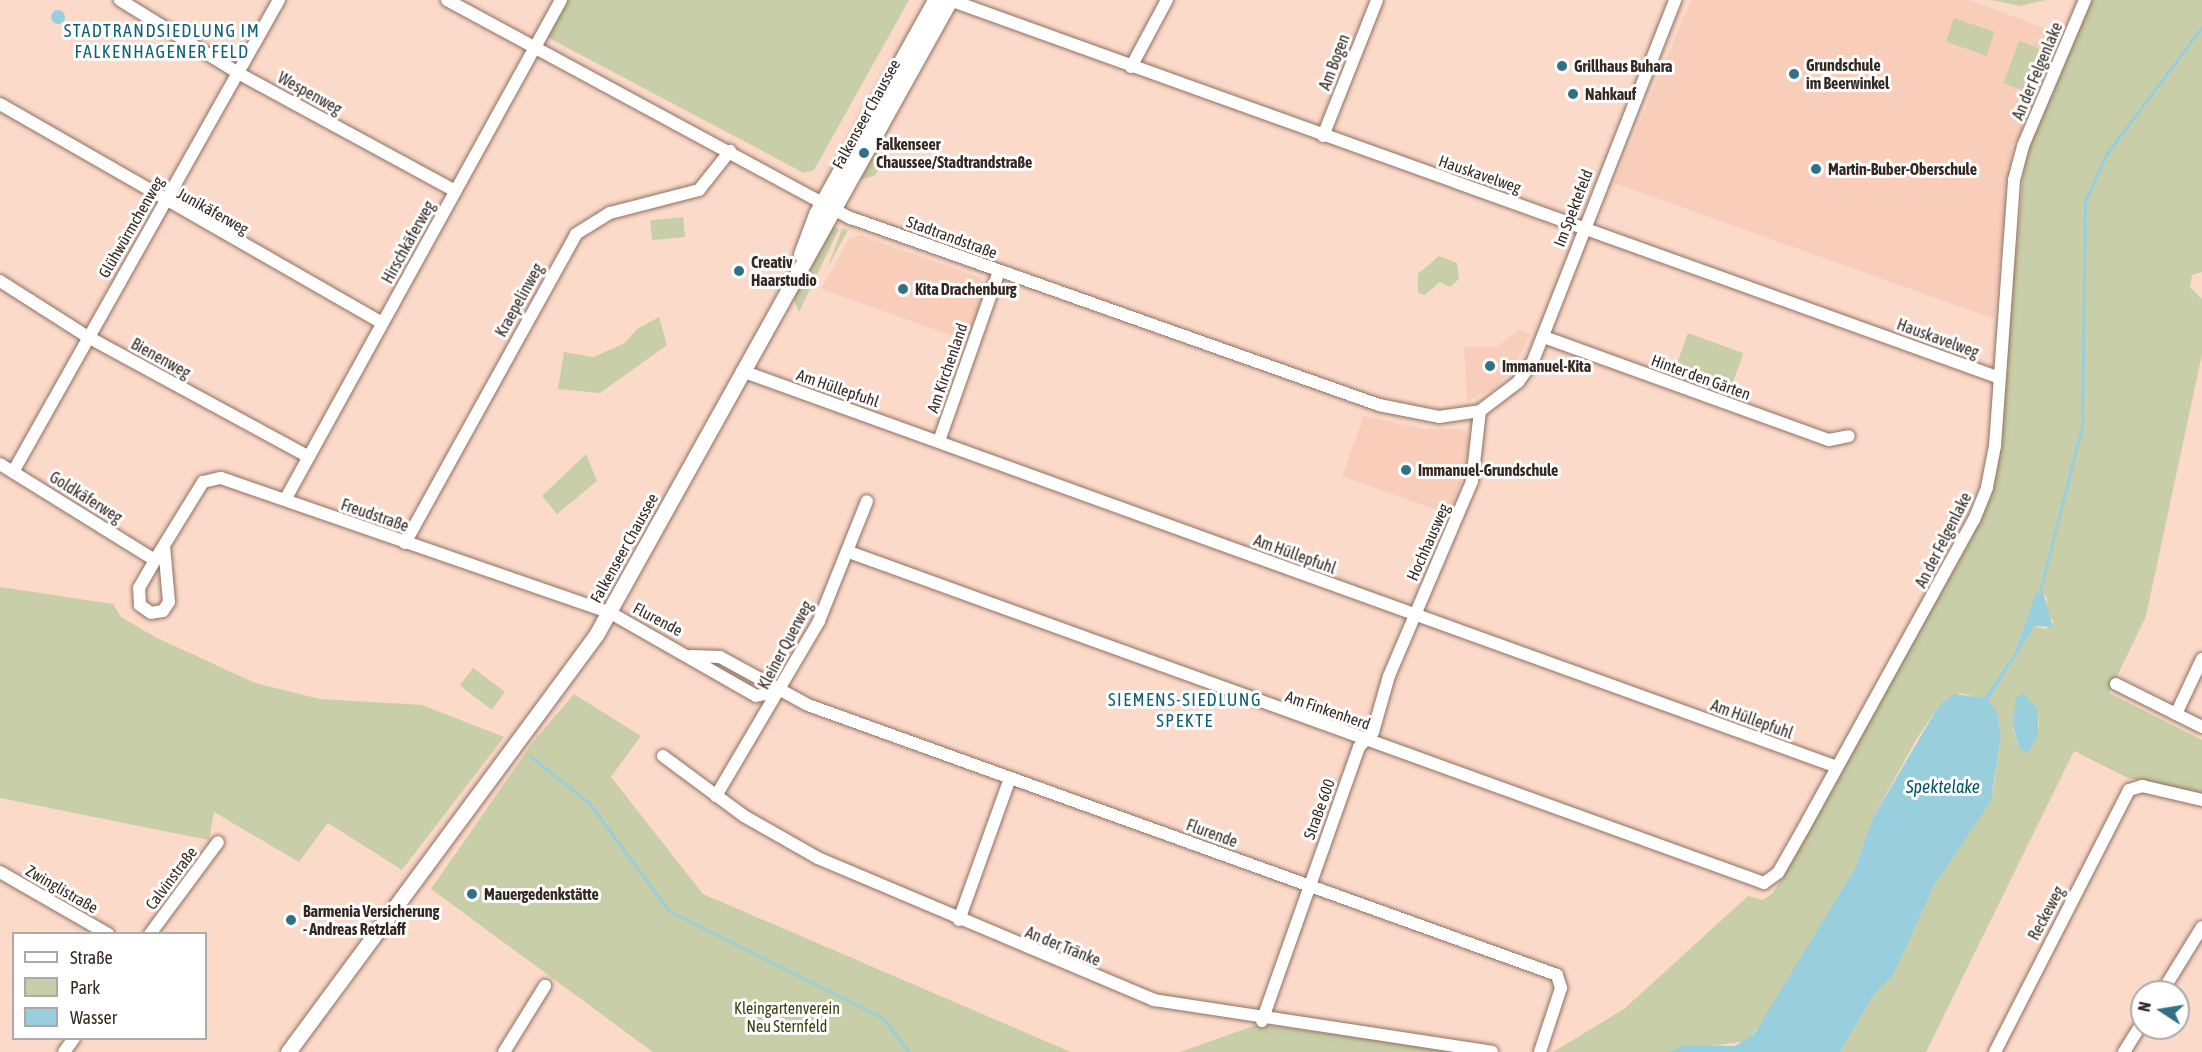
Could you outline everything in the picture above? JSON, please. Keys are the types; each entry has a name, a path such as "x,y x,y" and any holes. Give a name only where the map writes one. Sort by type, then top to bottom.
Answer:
{"main road":[{"name":"Falkenseer Chaussee","path":"288,1052 461,821 609,612 795,277 828,205 935,0"},
{"name":"Falkenseer Chaussee","path":"828,205 950,0"}],"street":[{"name":"Wespenweg","path":"120,0 238,73 455,191"},
{"name":"Glühwürmchenweg","path":"13,472 279,0"},
{"name":"Stadtrandstraße","path":"447,0 828,205 999,272 1379,405 1439,417 1480,411"},
{"name":"Hirschkäferweg","path":"285,500 561,0"},
{"name":"Hauskavelweg","path":"950,0 2000,378"},
{"path":"1131,67 1167,0"},
{"name":"Am Bogen","path":"1323,136 1377,0"},
{"name":"Im Spektefeld","path":"1480,411 1518,382 1544,337 1583,227 1675,0"},
{"name":"An der Felgenlake","path":"1764,883 1778,873 1974,520 1995,446 2014,180 2023,146 2085,0"},
{"name":"Junikäferweg","path":"0,104 164,203 382,323"},
{"name":"Kraepelinweg","path":"405,543 576,234 610,213 699,190 730,151"},
{"name":"Am Kirchenland","path":"939,441 999,272"},
{"name":"Bienenweg","path":"0,281 88,337 309,457"},
{"name":"Hinter den Gärten","path":"1544,337 1829,440 1849,436"},
{"name":"Am Hüllepfuhl","path":"742,371 1837,767"},
{"name":"Hochhausweg","path":"1414,614 1472,481 1480,411"},
{"name":"Goldkäferweg","path":"0,464 155,560"},
{"name":"Freudstraße","path":"164,546 169,602 163,611 151,613 137,595 155,560 164,546 210,478 285,500 609,612"},
{"name":"Kleiner Querweg","path":"716,796 780,691 849,552 867,501"},
{"name":"Am Finkenherd","path":"849,552 1764,883"},
{"name":"Flurende","path":"609,612 691,656 756,696 780,691 1010,778 1557,975 1562,988 1540,1052"},
{"name":"Straße 600","path":"1262,1020 1309,885 1414,614"},
{"path":"2176,714 2202,659"},
{"path":"2116,684 2202,727"},
{"name":"An der Tränke","path":"663,756 716,796 818,858 959,920 1154,1000 1262,1020 1492,1052"},
{"path":"959,920 1010,778"},
{"name":"Reckeweg","path":"1995,1052 2129,790 2142,786 2202,800"},
{"name":"Calvinstraße","path":"151,932 219,842"},
{"name":"Zwinglistraße","path":"0,872 106,932"},
{"path":"2169,980 2202,927"},
{"path":"504,1052 545,986"}],"shaded area":[{"name":"Martin-Buber-Oberschule","path":"1691,0 1970,0 2063,35 2022,133 2012,145 1994,319 1614,183"},
{"name":"Kita Drachenburg","path":"860,235 981,278 986,288 967,341 821,289 849,239"},
{"name":"Immanuel-Kita","path":"1520,330 1530,334 1512,371 1493,389 1467,401 1464,347 1496,347"},
{"name":"Immanuel-Grundschule","path":"1364,416 1424,429 1462,429 1475,440 1450,515 1342,476"}],"green space":[{"path":"567,0 909,0 814,170 804,173 547,37"},
{"path":"1991,0 2046,0 2020,6"},
{"path":"2091,0 2202,0 2202,272 2192,275 2190,287 2202,299 2202,354 2146,616 2109,693 2202,740 2202,794 2128,778 2074,751 1926,1052 1840,1052 1874,995 1893,976 1934,886 1993,793 2001,738 1997,711 1988,701 2035,626 2046,629 2054,622 2046,613 2047,597 2039,591 2015,652 1984,699 1960,693 1938,707 1916,740 1874,816 1854,870 1794,976 1748,1041 1665,1052 1553,1052 1624,1009 1748,896 1763,900 1773,893 1979,524 1993,488 2025,157","holes":["2038,709 2039,727 2019,748 2013,729 2017,712"]},
{"path":"1954,18 1995,32 1987,56 1946,42"},
{"path":"2019,41 2044,50 2029,93 2004,83"},
{"path":"881,137 892,140 884,162 874,156"},
{"path":"872,158 883,164 874,176 860,180"},
{"path":"683,217 685,237 652,240 650,220"},
{"path":"830,225 839,229 799,312 791,293"},
{"path":"842,229 848,230 828,267 828,266"},
{"path":"1439,256 1457,263 1459,279 1450,287 1440,282 1425,295 1418,293 1418,274"},
{"path":"659,317 667,345 600,393 558,389 564,352 593,357 625,343 637,329"},
{"path":"1688,333 1743,353 1730,390 1675,370"},
{"path":"586,454 597,481 557,514 542,496"},
{"path":"0,587 113,604 121,617 155,637 255,683 320,699 422,705 504,737 402,870 328,823 299,862 214,812 209,840 0,798"},
{"path":"473,668 505,692 492,710 460,686"},
{"name":"Kleingartenverein Neu Sternfeld","path":"574,694 641,736 611,777 703,894 1071,1052 653,1052 431,889 533,742"},
{"path":"1259,1024 1459,1052 1180,1052"}],"water":[{"path":"58,10 63,12 65,17 63,22 58,24 53,22 51,17 53,12"},
{"name":"Spektelake","path":"2043,592 2053,627 2035,626 1988,701 1997,711 2001,738 1991,801 1934,886 1893,976 1874,995 1840,1052 1665,1052 1688,1045 1735,1046 1754,1034 1854,870 1874,816 1938,707 1954,694 1984,698 2015,652 2036,593"},
{"path":"2023,693 2038,709 2038,735 2028,753 2019,748 2013,726 2016,697"}],"waterway":[{"path":"2039,595 2082,426 2085,201 2107,153 2202,27"},
{"path":"530,756 589,803 669,911 883,1018 909,1052"}],"place":[{"name":"Grillhaus Buhara","path":"1562,66"},
{"name":"Grundschule im Beerwinkel","path":"1794,74"},
{"name":"Nahkauf","path":"1573,94"},
{"name":"Falkenseer Chaussee/Stadtrandstraße","path":"864,153"},
{"name":"Martin-Buber-Oberschule","path":"1816,169"},
{"name":"Creativ Haarstudio","path":"739,271"},
{"name":"Kita Drachenburg","path":"903,289"},
{"name":"Immanuel-Kita","path":"1490,366"},
{"name":"Immanuel-Grundschule","path":"1406,470"},
{"name":"Mauergedenkstätte","path":"472,894"},
{"name":"Barmenia Versicherung - Andreas Retzlaff","path":"291,920"}],"district":[{"name":"STADTRANDSIEDLUNG IM FALKENHAGENER FELD","path":"162,42"},
{"name":"SIEMENS-SIEDLUNG SPEKTE","path":"1185,711"}]}
